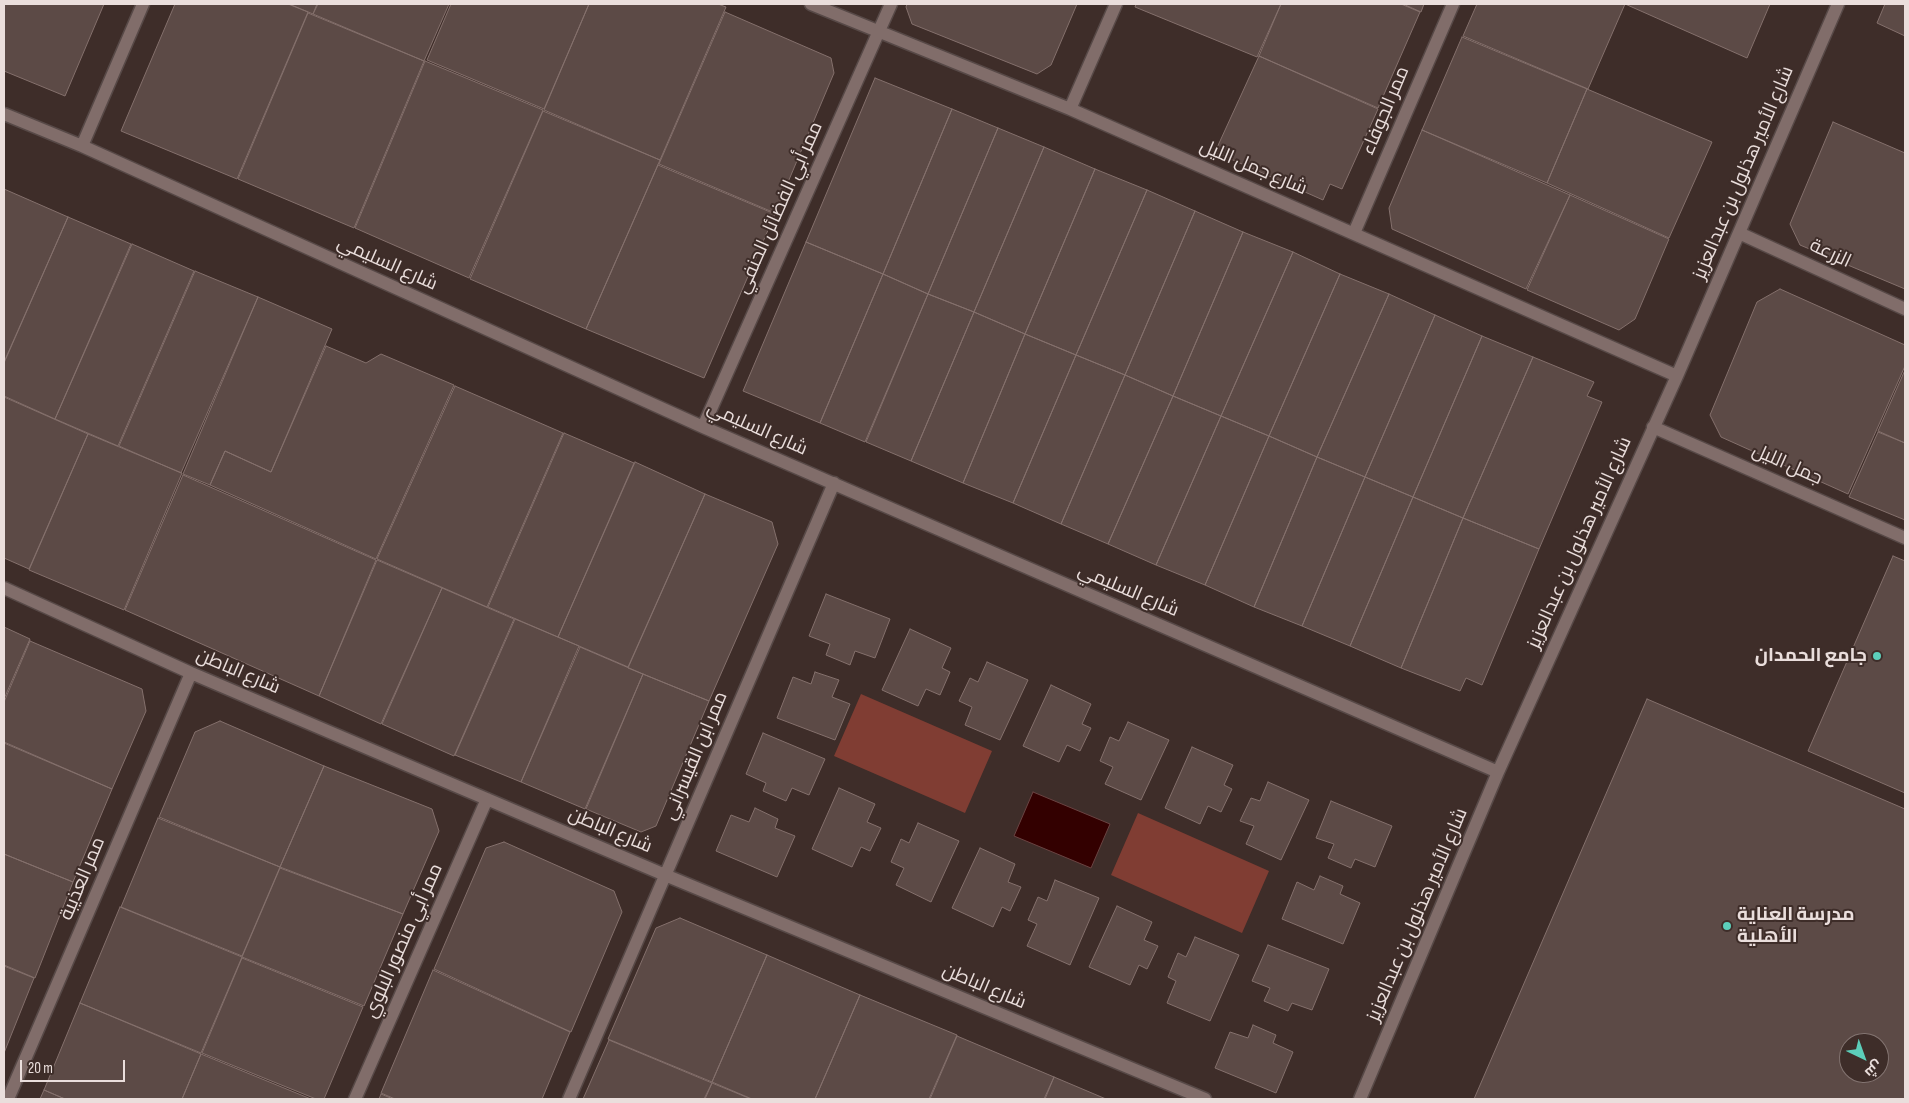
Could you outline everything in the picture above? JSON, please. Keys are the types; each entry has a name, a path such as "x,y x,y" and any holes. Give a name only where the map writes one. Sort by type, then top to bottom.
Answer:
{"street":[{"path":"82,146 143,4"},
{"name":"شارع جمل الليل","path":"811,4 1070,109 1677,376"},
{"name":"ممر أبي الفضائل الحنفي","path":"703,426 891,4"},
{"path":"1070,109 1116,4"},
{"name":"ممر الجوفاء","path":"1354,233 1453,4"},
{"name":"شارع الأمير هذلول بن عبدالعزيز","path":"1360,1099 1498,772 1677,376 1838,4"},
{"name":"شارع السليمي","path":"4,114 82,146 703,426 1498,772"},
{"name":"الزرعة","path":"1739,232 1905,309"},
{"name":"جمل الليل","path":"1653,427 1905,538"},
{"name":"ممر ابن القيسراني","path":"569,1099 834,483"},
{"name":"شارع الباطن","path":"4,588 192,673 487,799 1206,1099"},
{"name":"ممر العذيبة","path":"8,1099 192,673"},
{"name":"ممر أبي منصور البلوي","path":"355,1099 487,799"}],"shaded area":[{"path":"861,694 992,751 965,813 834,756"},
{"path":"1033,792 1110,824 1091,868 1014,836"},
{"path":"1138,813 1269,871 1242,933 1111,875"}],"building":[{"path":"4,4 104,4 65,96 4,71"},
{"path":"175,4 288,4 308,12 237,179 121,131"},
{"path":"289,4 317,4 313,14"},
{"path":"318,4 449,4 424,61 313,14"},
{"path":"451,4 589,4 544,109 427,60"},
{"path":"589,4 718,4 726,7 660,160 544,110"},
{"path":"907,4 1077,4 1051,65 1037,74 912,24 906,7"},
{"path":"1136,4 1281,4 1257,57 1135,7"},
{"path":"1281,4 1401,4 1420,12 1378,108 1259,56"},
{"path":"1403,4 1424,4 1421,12"},
{"path":"1477,4 1625,4 1588,89 1463,36"},
{"path":"1625,4 1770,4 1747,58"},
{"path":"1885,4 1905,4 1905,36 1877,23"},
{"path":"725,12 831,58 834,73 775,213 659,164"},
{"path":"308,13 424,61 354,228 238,179"},
{"path":"1462,37 1587,89 1547,183 1422,130"},
{"path":"1259,56 1378,109 1342,189 1330,184 1323,200 1215,152"},
{"path":"425,61 543,110 469,278 355,228"},
{"path":"875,78 952,109 883,274 806,242"},
{"path":"1587,89 1712,142 1669,238 1547,183"},
{"path":"952,109 998,128 928,294 883,274"},
{"path":"543,111 660,160 586,329 470,279"},
{"path":"1833,122 1905,153 1905,289 1800,245 1790,224"},
{"path":"998,128 1044,147 974,312 928,294"},
{"path":"1422,130 1570,195 1526,289 1392,229 1389,208"},
{"path":"1044,147 1095,169 1025,334 974,312"},
{"path":"658,165 775,214 704,378 586,329"},
{"path":"1095,169 1147,190 1076,355 1025,334"},
{"path":"4,189 68,217 4,362"},
{"path":"1147,190 1195,211 1125,375 1076,355"},
{"path":"1570,195 1669,239 1635,319 1619,330 1527,290"},
{"path":"1195,211 1243,232 1173,396 1125,375"},
{"path":"68,217 131,244 55,419 4,396 4,363"},
{"path":"1243,232 1293,252 1221,416 1173,396"},
{"path":"806,242 883,274 820,423 743,391"},
{"path":"132,244 194,271 118,446 55,419"},
{"path":"1293,252 1340,274 1269,436 1221,416"},
{"path":"195,271 258,297 181,473 119,446"},
{"path":"883,274 928,294 865,442 820,423"},
{"path":"1340,274 1389,294 1317,457 1269,436"},
{"path":"1780,289 1905,345 1905,366 1848,494 1721,437 1710,415 1757,302"},
{"path":"928,294 974,312 911,461 866,442"},
{"path":"1389,294 1435,315 1365,477 1317,457"},
{"path":"258,297 332,329 271,472 225,451 210,485 183,474"},
{"path":"974,312 1025,334 963,483 911,461"},
{"path":"1435,315 1482,336 1413,497 1365,477"},
{"path":"1025,334 1076,355 1013,503 963,483"},
{"path":"1482,336 1533,357 1463,518 1413,497"},
{"path":"326,346 366,363 381,354 454,385 376,559 210,485 225,451 271,472"},
{"path":"1076,355 1125,375 1061,524 1013,503"},
{"path":"1533,357 1594,382 1587,396 1602,402 1539,549 1463,518"},
{"path":"1905,370 1905,443 1878,431"},
{"path":"1125,375 1173,396 1108,544 1061,524"},
{"path":"455,386 563,433 487,607 377,559"},
{"path":"1173,396 1221,416 1156,565 1108,544"},
{"path":"4,397 88,434 29,569 4,558"},
{"path":"1221,416 1269,436 1205,585 1156,565"},
{"path":"1878,432 1905,443 1905,520 1849,497"},
{"path":"564,433 634,463 558,637 488,607"},
{"path":"88,434 182,473 124,610 29,570"},
{"path":"1269,436 1317,457 1254,607 1205,585"},
{"path":"1317,457 1365,477 1302,626 1254,607"},
{"path":"635,462 705,494 628,667 558,637"},
{"path":"183,475 376,560 319,696 125,610"},
{"path":"1365,477 1413,497 1350,646 1302,626"},
{"path":"705,494 772,522 778,544 709,701 628,668"},
{"path":"1413,497 1463,518 1401,668 1350,646"},
{"path":"1463,518 1539,549 1482,685 1466,678 1460,691 1401,668"},
{"name":"جامع الحمدان","path":"1893,556 1905,561 1905,793 1808,751"},
{"path":"377,560 442,588 381,724 319,696"},
{"path":"442,588 514,619 454,756 382,724"},
{"path":"826,594 890,619 875,658 855,651 850,665 826,655 830,644 809,636"},
{"path":"515,619 579,646 521,782 455,755"},
{"path":"4,627 30,639 4,699"},
{"path":"910,629 951,648 942,668 950,672 940,695 926,689 918,706 882,690"},
{"path":"30,641 142,689 146,711 112,789 4,742 4,702"},
{"path":"580,647 643,674 585,809 521,782"},
{"path":"987,662 1028,680 1000,740 965,725 972,707 959,701 970,678 978,682"},
{"path":"815,672 839,680 832,697 850,704 835,740 777,718 793,677 811,684"},
{"path":"643,674 709,701 656,826 641,832 586,809"},
{"path":"1051,685 1091,704 1082,724 1091,728 1080,751 1067,745 1059,762 1023,746"},
{"name":"مدرسة العناية الأهلية","path":"1647,699 1905,809 1905,1099 1474,1099"},
{"path":"220,721 324,766 280,867 159,817 195,732"},
{"path":"1128,722 1169,740 1141,800 1105,784 1113,767 1100,761 1110,737 1119,741"},
{"path":"763,733 825,759 809,795 792,788 786,801 763,791 766,783 746,774"},
{"path":"4,743 112,789 73,882 4,854"},
{"path":"1192,747 1233,765 1224,785 1232,789 1221,812 1208,806 1200,824 1165,808"},
{"path":"324,766 432,809 439,831 403,914 280,867"},
{"path":"1268,782 1309,800 1281,860 1246,844 1254,826 1240,821 1251,798 1260,801"},
{"path":"839,788 875,804 867,822 881,828 870,851 861,847 852,867 812,849"},
{"path":"1331,801 1392,826 1375,867 1355,859 1351,868 1328,858 1334,844 1316,838"},
{"path":"755,808 778,819 775,828 795,836 777,877 716,851 731,815 749,822"},
{"path":"158,818 280,867 242,956 121,907"},
{"path":"918,823 959,841 931,902 896,885 904,868 891,862 901,839 909,843"},
{"path":"504,842 614,891 622,912 571,1032 434,969 486,848"},
{"path":"980,848 1015,864 1008,882 1021,887 1010,911 1002,907 993,927 952,908"},
{"path":"4,854 73,882 35,978 4,965"},
{"path":"280,868 403,914 364,1006 242,957"},
{"path":"1320,876 1343,886 1340,894 1360,903 1343,944 1282,919 1297,882 1314,890"},
{"path":"1055,880 1099,898 1070,965 1027,946 1037,924 1028,920 1038,897 1047,901"},
{"path":"1117,906 1152,922 1144,940 1158,946 1147,969 1139,965 1130,985 1089,967"},
{"path":"120,907 242,957 201,1053 80,1003"},
{"path":"680,918 767,955 712,1082 608,1039 656,928"},
{"path":"1195,937 1239,955 1210,1021 1167,1003 1176,981 1168,977 1178,953 1186,957"},
{"path":"1268,945 1329,969 1312,1010 1292,1003 1288,1011 1264,1001 1270,988 1252,981"},
{"path":"767,955 860,995 815,1099 752,1099 712,1082"},
{"path":"242,958 363,1007 324,1099 316,1099 202,1053"},
{"path":"4,966 34,978 4,1053"},
{"path":"433,970 570,1032 542,1099 395,1099 381,1093"},
{"path":"860,995 957,1035 929,1099 815,1099"},
{"path":"80,1003 201,1054 182,1099 65,1099 44,1090"},
{"path":"1253,1025 1276,1035 1273,1043 1293,1052 1276,1093 1215,1068 1230,1032 1248,1038"},
{"path":"957,1036 1054,1077 1044,1099 930,1099"},
{"path":"609,1040 712,1083 704,1099 583,1099"},
{"path":"201,1054 311,1099 182,1099"},
{"path":"1054,1077 1106,1099 1045,1099"},
{"path":"712,1083 751,1099 705,1099"},
{"path":"44,1090 65,1099 40,1099"},
{"path":"381,1094 393,1099 379,1099"}],"place":[{"name":"جامع الحمدان","path":"1877,656"},
{"name":"مدرسة العناية الأهلية","path":"1727,926"}]}
